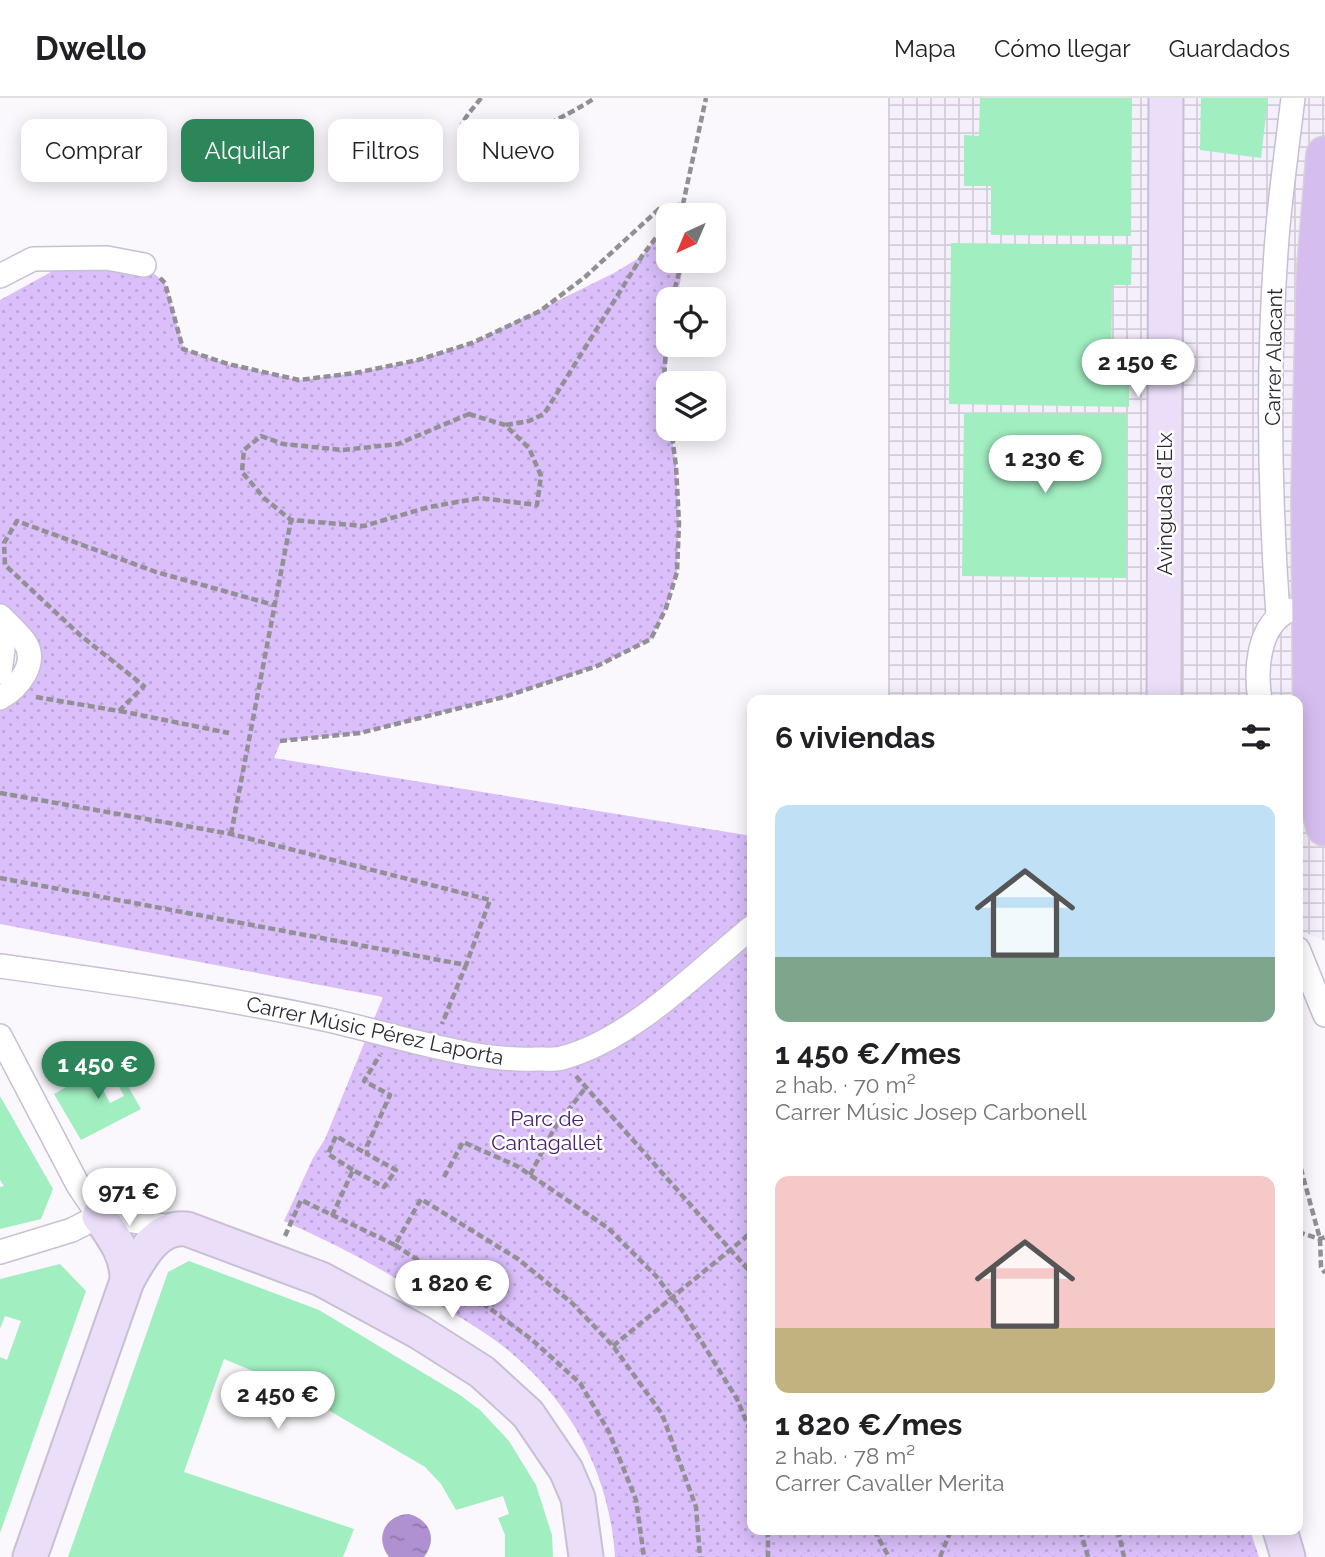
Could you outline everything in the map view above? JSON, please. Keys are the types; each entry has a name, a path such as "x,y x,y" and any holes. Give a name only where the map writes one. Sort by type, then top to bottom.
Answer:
{"main road":[{"name":"Carrer Alacant","path":"1323,805 1308,749 1320,597 1311,552 1310,497 1315,278 1325,155"}],"street":[{"name":"Avinguda d'Elx","path":"1164,695 1166,98"},
{"name":"Carrer Alacant","path":"1278,616 1271,515 1272,344 1278,225 1293,98"},
{"path":"0,276 33,259 107,258 144,265"},
{"path":"1260,695 1258,678 1261,652 1267,633 1302,588 1311,552"},
{"path":"1278,616 1320,597"},
{"path":"0,616 26,644 28,657 20,682 4,687 3,650 0,641"},
{"name":"Carrer Músic Pérez Laporta","path":"0,965 190,993 323,1018 434,1045 517,1060 561,1059 603,1042 658,1006 747,931"},
{"path":"1303,961 1325,1015"},
{"path":"0,1037 78,1185 117,1241 127,1271 127,1281"},
{"path":"0,1252 72,1230 99,1216 204,1234 321,1279 365,1301 482,1371 528,1414 566,1470 578,1498 586,1557"},
{"path":"30,1557 127,1281 151,1244 164,1233 178,1228"},
{"path":"1281,1535 1288,1557"}],"path":[{"path":"481,98 461,124 460,140 467,149 479,151 517,139 595,98"},
{"path":"683,203 706,98"},
{"path":"144,265 165,283 183,349 228,364 299,380 355,373 418,360 472,343 540,311 586,277 656,212"},
{"path":"505,425 529,448 541,476 537,505 480,498 429,507 364,526 291,520 264,498 242,472 244,450 261,436 283,444 343,450 398,444 469,414 505,425 529,421 544,414 656,238"},
{"path":"281,741 360,733 504,697 597,666 651,639 666,608 677,572 679,523 673,441"},
{"path":"231,834 291,520"},
{"path":"119,711 144,686 80,635 5,565 4,543 17,521 156,572 274,605"},
{"path":"4,687 59,703 119,711 229,733"},
{"path":"0,793 231,834 490,900 434,1045"},
{"path":"0,878 466,965"},
{"path":"367,1154 367,1146 390,1095 364,1081 393,1035"},
{"path":"561,1059 747,1268"},
{"path":"530,1175 554,1129 586,1087"},
{"path":"336,1136 367,1154 396,1170 384,1187 328,1154 336,1136"},
{"path":"444,1177 463,1142 517,1166 608,1228 656,1276 672,1297 737,1399 747,1423"},
{"path":"332,1216 353,1170"},
{"path":"1303,1175 1322,1238 1321,1267 1325,1273"},
{"path":"395,1245 421,1199 519,1259 572,1303 613,1346 662,1414 696,1507 700,1557"},
{"path":"274,1261 301,1200 395,1245 473,1296 531,1339 579,1383 609,1432 636,1500 644,1557"},
{"path":"1303,1233 1322,1238"},
{"path":"613,1346 747,1237"},
{"path":"768,1535 768,1557"},
{"path":"877,1535 889,1557"},
{"path":"940,1557 949,1535"},
{"path":"1081,1535 1088,1557"},
{"path":"1119,1535 1124,1557"}],"shaded area":[{"path":"888,98 1325,98 1325,941 1303,932 1303,695 888,695"}],"green space":[{"name":"Parc de Cantagallet","path":"656,238 656,273 682,273 679,287 656,287 656,357 668,357 666,371 656,371 656,441 673,441 679,523 677,572 666,608 651,639 597,666 504,697 360,733 281,741 274,758 747,835 747,1535 1252,1535 1259,1557 615,1557 605,1498 584,1443 569,1418 531,1371 475,1326 382,1270 284,1221 313,1158 325,1139 383,997 0,924 0,691 13,674 18,660 14,646 0,629 0,300 60,267 144,265 165,283 184,349 228,364 299,380 355,373 418,360 472,343 614,273 642,256"}],"water":[{"path":"409,1514 427,1525 431,1544 424,1557 389,1557 382,1542 384,1529 394,1518"}],"building":[{"path":"980,98 1132,98 1131,236 991,235 991,186 964,186 964,135 979,136"},
{"path":"1201,98 1268,98 1261,158 1200,150"},
{"path":"951,243 1132,245 1131,285 1112,285 1111,384 1129,384 1129,407 949,404"},
{"path":"964,413 1127,414 1126,578 962,576"},
{"path":"113,1060 141,1109 81,1140 54,1094","holes":["116,1081 124,1096 110,1103 102,1088"]},
{"path":"0,1096 53,1189 41,1219 0,1229 0,1187 4,1186 0,1180"},
{"path":"189,1261 319,1310 460,1395 481,1411 509,1441 536,1485 552,1535 553,1557 505,1557 505,1535 498,1518 509,1514 503,1496 456,1510 441,1484 425,1467 284,1384 224,1359 184,1472 354,1529 343,1557 68,1557 168,1272"},
{"path":"60,1264 86,1291 0,1533 0,1357 7,1360 21,1321 5,1316 0,1329 0,1279"}]}
